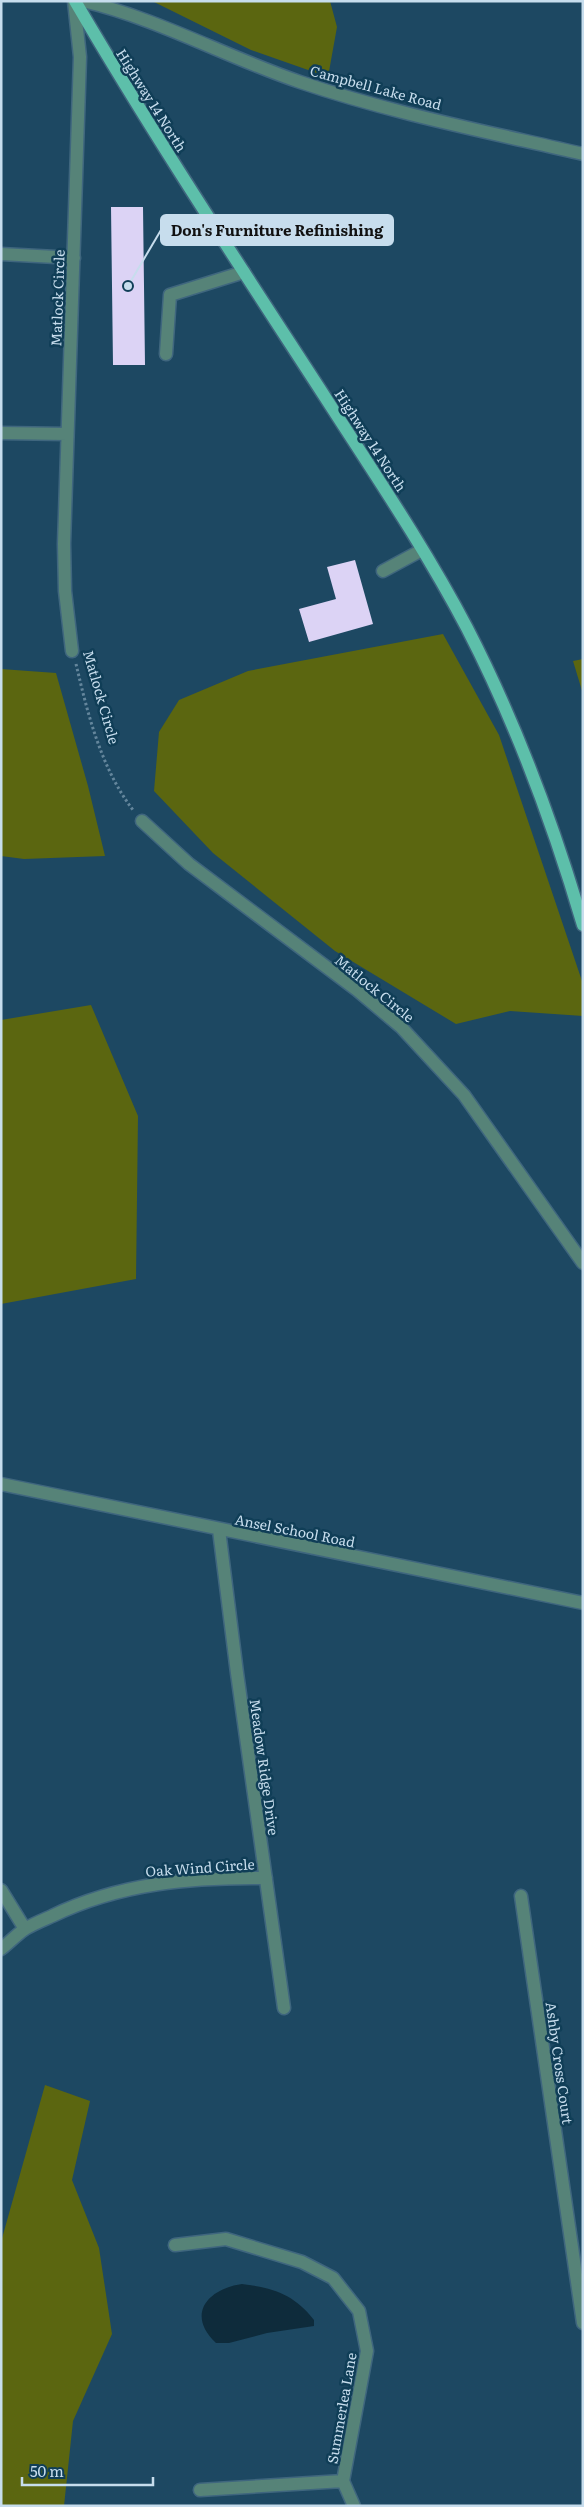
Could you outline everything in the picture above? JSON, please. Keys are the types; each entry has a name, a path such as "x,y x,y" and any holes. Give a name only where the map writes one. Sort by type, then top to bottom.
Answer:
{"main road":[{"name":"Highway 14 North","path":"75,1 127,90 422,550 467,628 510,719 545,806 583,925"}],"street":[{"name":"Matlock Circle","path":"72,651 65,591 64,544 80,58 75,1"},
{"name":"Campbell Lake Road","path":"83,1 122,10 298,81 360,101 583,154"},
{"path":"1,254 74,258"},
{"path":"166,354 170,295 244,272"},
{"path":"1,433 67,434"},
{"path":"383,571 422,550"},
{"name":"Matlock Circle","path":"142,821 190,864 357,990 401,1027 464,1095 583,1263"},
{"name":"Ansel School Road","path":"1,1484 583,1603"},
{"name":"Meadow Ridge Drive","path":"220,1530 237,1673 284,2008"},
{"name":"Oak Wind Circle","path":"1,1949 25,1929 100,1896 130,1888 173,1881 266,1878"},
{"path":"1,1890 25,1929"},
{"name":"Ashby Cross Court","path":"521,1896 582,2314"},
{"name":"Summerlea Lane","path":"175,2245 226,2239 302,2262 333,2278 359,2311 367,2351 343,2481 354,2506"},
{"path":"200,2490 343,2481"}],"path":[{"name":"Matlock Circle","path":"72,651 91,724 105,761 129,805 142,821"}],"green space":[{"path":"152,1 330,1 337,27 328,77 251,50"},
{"path":"443,634 499,735 583,984 583,1016 510,1011 456,1024 335,951 213,853 154,791 159,732 179,700 248,671"},
{"path":"583,659 583,694 573,661"},
{"path":"1,669 56,673 88,786 105,856 24,859 1,856"},
{"path":"91,1005 138,1116 136,1279 1,1304 1,1020"},
{"path":"45,2085 90,2101 72,2180 99,2248 112,2334 73,2421 64,2506 1,2506 1,2242"}],"water":[{"path":"242,2284 273,2290 291,2298 314,2320 314,2326 267,2333 229,2343 216,2343 207,2333 202,2323 202,2313 205,2305 210,2297 219,2291"}],"building":[{"path":"111,207 143,207 145,365 113,365"},
{"path":"355,560 373,624 309,642 299,609 336,599 327,567"}],"place":[{"name":"Don's Furniture Refinishing","path":"128,286"}]}
